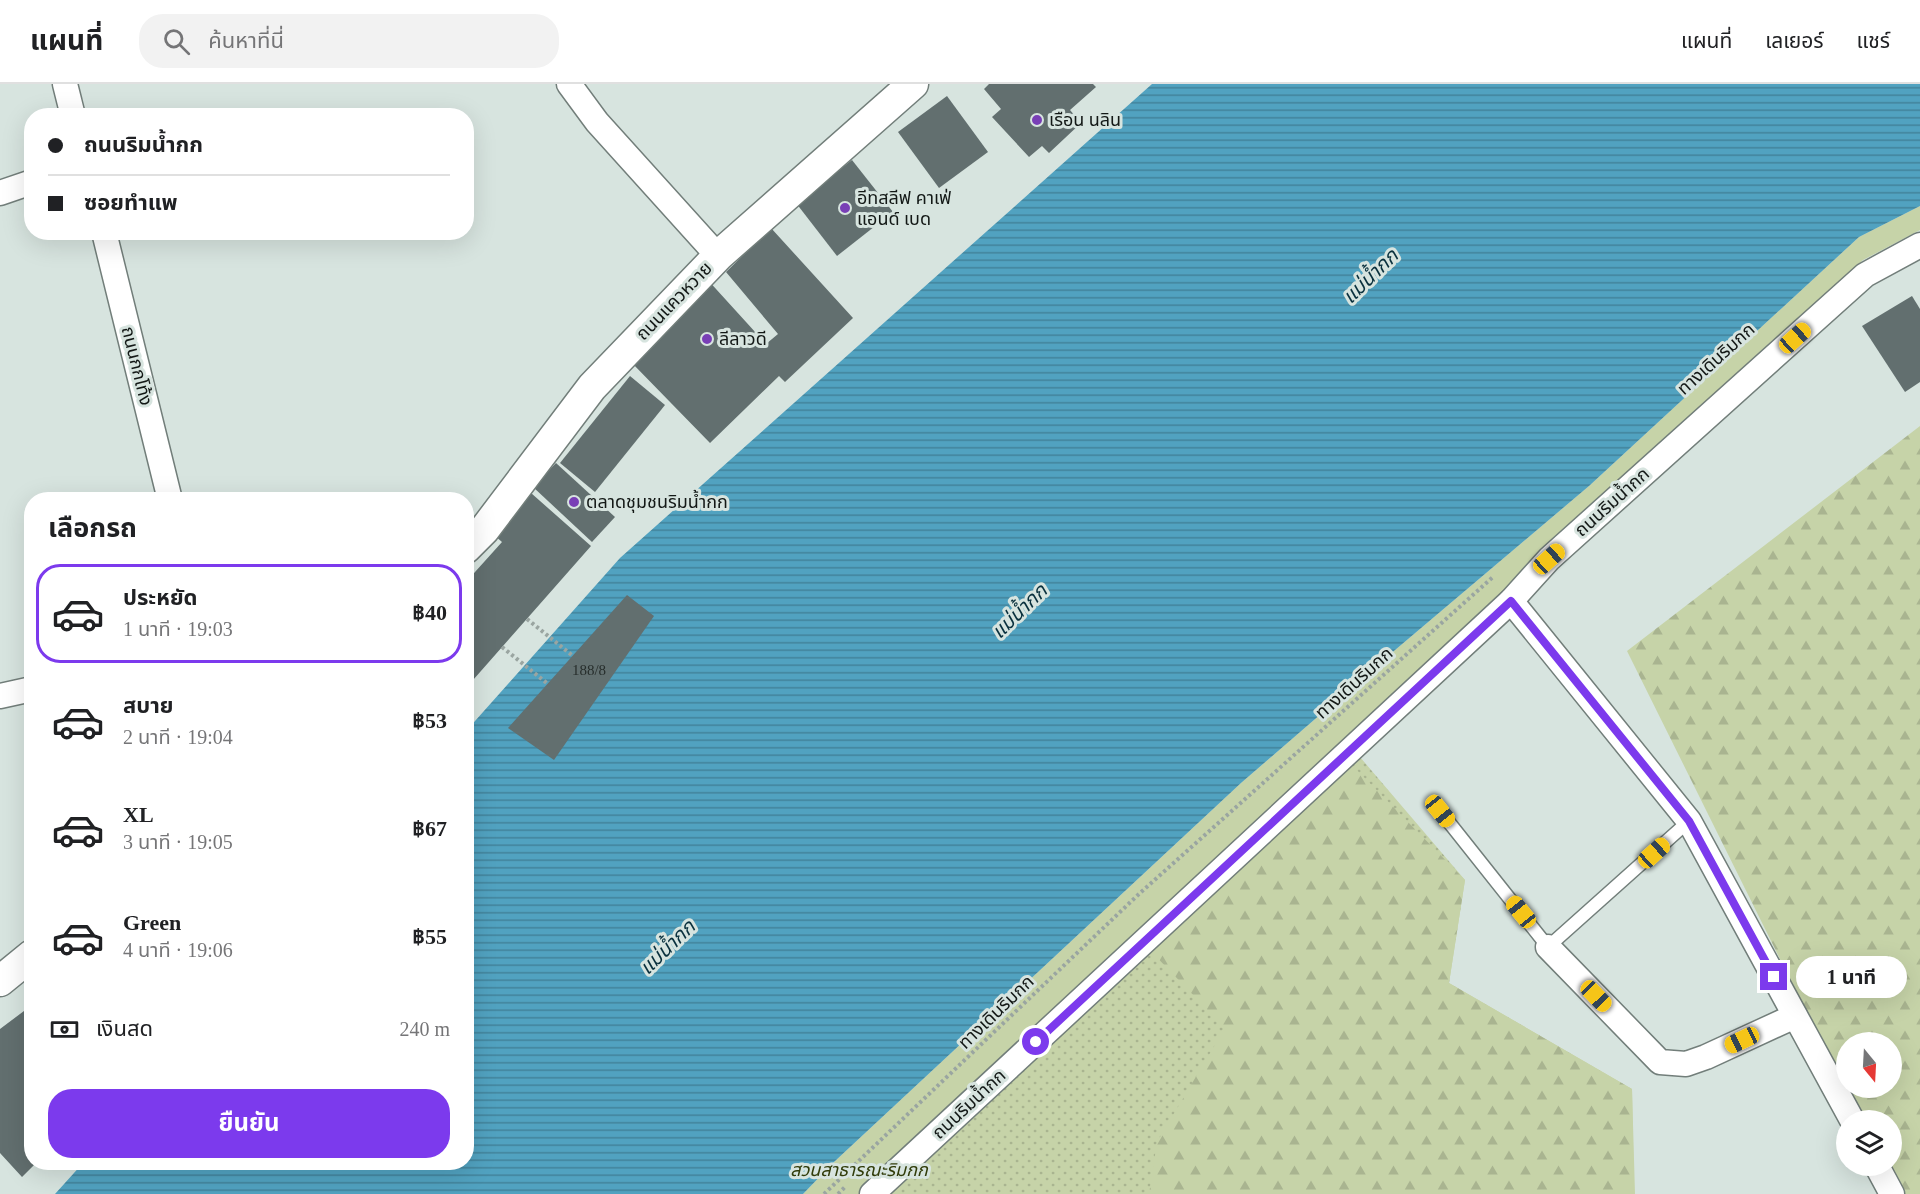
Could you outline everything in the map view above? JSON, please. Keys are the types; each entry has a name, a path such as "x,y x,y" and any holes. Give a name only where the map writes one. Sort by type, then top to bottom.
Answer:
{"street":[{"path":"65,84 71,108"},
{"path":"569,84 597,122 718,256"},
{"name":"ถนนแควหวาย","path":"474,535 592,387 718,256 913,84"},
{"path":"0,193 24,185"},
{"name":"ถนนกกโท้ง","path":"106,240 168,492"},
{"name":"ถนนริมน้ำกก","path":"872,1194 1511,601 1549,559 1865,275 1920,245"},
{"path":"1511,601 1689,821 1847,1110"},
{"path":"0,696 24,691"},
{"path":"1548,947 1660,1062 1686,1064 1795,1016"},
{"path":"0,981 24,962"},
{"path":"1882,1176 1892,1194"}],"lane":[{"path":"1440,811 1548,947 1689,821"}],"path":[{"name":"ทางเดินริมกก","path":"825,1194 1140,893 1493,577"},
{"path":"527,619 573,656"},
{"path":"502,647 548,684"}],"green space":[{"name":"สวนสาธารณะริมกก","path":"1920,206 1920,230 1863,260 1511,601 867,1194 803,1194 834,1162 1241,783 1589,486 1859,237"},
{"path":"1920,426 1920,1194 1896,1194 1887,1176 1902,1176 1902,1110 1855,1110 1849,1098 1902,1098 1902,1032 1836,1032 1836,1072 1627,651"},
{"path":"1348,743 1465,880 1449,983 1632,1089 1634,1194 867,1194"},
{"path":"1344,757 1465,880 1449,983 1632,1089 1635,1194 1149,1194 1157,1142 1225,1028 1143,943"}],"water":[{"name":"แม่น้ำกก","path":"1152,84 1920,84 1920,206 1859,237 1589,486 1241,783 834,1162 803,1194 55,1194 77,1170 474,1170 474,722 620,558"}],"building":[{"name":"เรือน นลิน","path":"989,84 1093,84 1096,87 1070,110 1081,123 1049,153 1042,146 1029,157 992,117 1001,109 984,89"},
{"path":"947,96 988,152 939,188 898,132"},
{"name":"อีทสลีฟ คาเฟ่ แอนด์ เบด","path":"852,160 893,212 837,256 796,203"},
{"name":"ลีลาวดี","path":"771,228 853,318 785,382 779,376 710,443 631,362 706,278 766,344 778,334 726,272"},
{"path":"1912,296 1920,309 1920,382 1905,392 1862,326"},
{"path":"630,376 665,405 595,492 560,463"},
{"name":"ตลาดชุมชนริมน้ำกก","path":"556,463 615,517 592,542 533,487"},
{"path":"531,493 591,546 474,679 474,573 502,542 494,535"},
{"path":"627,595 654,616 554,760 508,728"},
{"path":"24,1011 24,1170 29,1170 22,1177 0,1153 0,1029"}],"place":[{"name":"เรือน นลิน","path":"1037,120"},
{"name":"อีทสลีฟ คาเฟ่ แอนด์ เบด","path":"845,208"},
{"name":"ลีลาวดี","path":"707,339"},
{"name":"ตลาดชุมชนริมน้ำกก","path":"574,502"}],"route":[{"path":"1036,1042 1511,601 1689,821 1774,977"}]}
